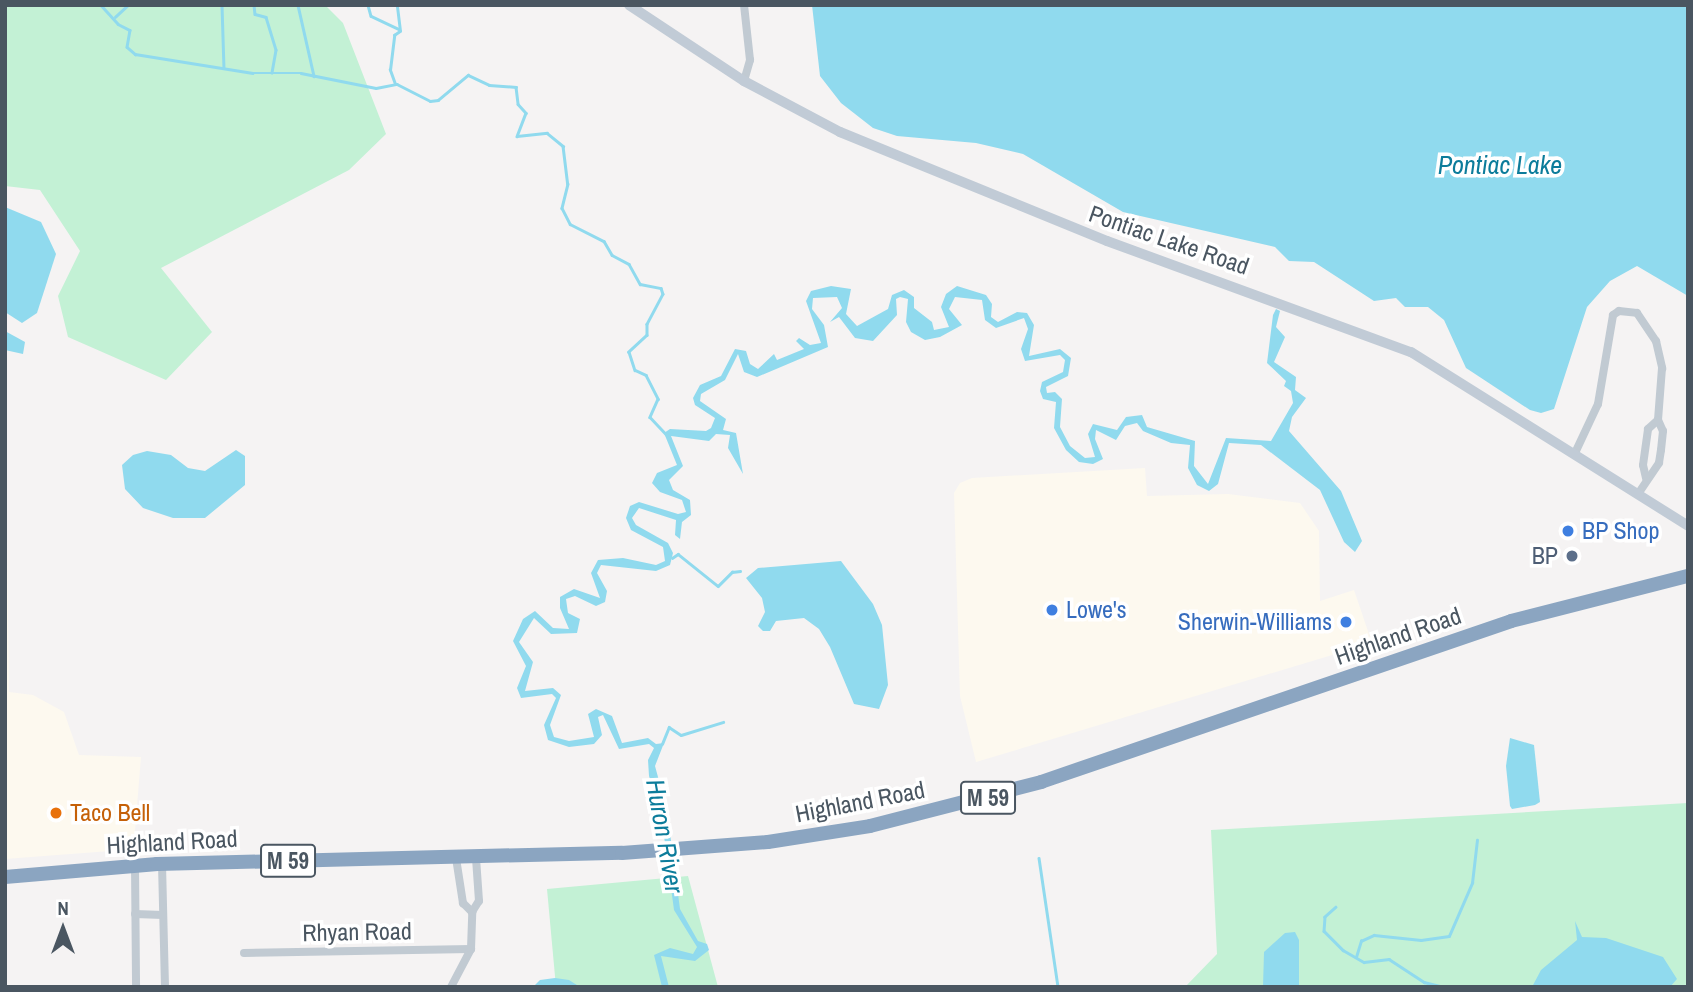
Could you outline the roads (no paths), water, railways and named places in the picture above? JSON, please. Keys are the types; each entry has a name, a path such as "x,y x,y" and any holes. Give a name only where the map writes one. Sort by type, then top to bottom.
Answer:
{"highway":[{"name":"Highland Road","path":"5,877 135,865 622,853 706,848 817,835 982,800 1511,621 1688,576"}],"street":[{"name":"Pontiac Lake Road","path":"629,5 744,81 840,132 1008,203 1392,343 1457,378 1688,526"},
{"path":"744,5 750,60 744,81"},
{"path":"1575,453 1598,404 1613,315 1619,311 1637,313 1656,341 1662,368 1658,419 1663,431 1659,463 1646,478 1639,493"},
{"path":"1646,478 1643,465 1648,429 1658,419"},
{"path":"456,858 463,903 472,912"},
{"path":"451,987 471,949 472,912 479,901 475,858"},
{"path":"162,864 165,987"},
{"path":"135,865 136,987"},
{"path":"135,914 163,915"},
{"name":"Rhyan Road","path":"244,953 471,949"}],"water":[{"name":"Pontiac Lake","path":"812,5 1688,5 1688,296 1637,266 1610,281 1587,307 1554,409 1541,413 1530,410 1466,368 1444,320 1428,307 1405,307 1396,298 1374,301 1314,262 1289,261 1275,247 1123,212 1023,154 976,143 897,136 873,128 841,103 820,76"},
{"path":"5,207 41,222 56,254 37,313 22,323 5,312"},
{"name":"Huron River","path":"831,286 851,289 846,314 857,326 888,309 892,295 904,290 914,297 914,308 932,322 934,330 949,327 941,307 946,294 957,286 986,295 992,304 991,317 998,322 1017,312 1027,313 1034,325 1029,356 1060,349 1071,358 1068,376 1046,387 1047,393 1055,392 1062,399 1060,427 1070,446 1085,458 1095,457 1088,434 1093,424 1117,430 1126,417 1142,415 1147,427 1195,441 1194,466 1208,484 1226,438 1271,441 1293,403 1291,391 1284,386 1286,381 1267,363 1276,309 1280,311 1276,327 1285,337 1274,362 1296,377 1295,390 1306,398 1292,417 1289,431 1341,491 1362,541 1355,552 1344,542 1320,490 1261,445 1229,443 1218,484 1209,491 1197,485 1188,468 1190,445 1171,443 1143,431 1137,423 1125,426 1116,440 1096,430 1095,439 1103,459 1093,464 1079,462 1066,450 1054,428 1056,402 1043,399 1040,391 1042,382 1063,372 1065,360 1060,355 1025,361 1021,349 1028,329 1024,318 996,328 985,320 982,300 955,297 949,309 962,325 940,337 925,340 911,332 906,322 908,299 900,297 896,299 897,315 873,341 855,338 839,317 830,322 842,308 837,297 813,298 812,309 824,325 828,347 757,377 744,372 738,354 725,380 701,394 700,401 726,419 723,430 736,433 743,474 728,448 730,435 716,434 709,441 671,436 683,466 669,480 673,490 690,500 691,515 682,522 680,539 675,535 676,520 639,508 632,518 636,525 668,543 673,553 670,565 656,571 601,565 597,573 607,591 605,602 596,606 575,596 566,599 568,613 580,619 577,633 551,634 534,618 519,642 533,662 525,691 553,688 561,695 550,725 554,737 569,741 594,737 588,714 596,709 612,716 622,743 648,738 656,744 664,743 655,766 667,810 680,909 698,941 707,944 709,950 695,961 661,956 669,987 662,987 654,955 670,948 693,954 697,947 674,910 661,814 649,776 648,760 654,748 649,744 619,749 603,715 598,717 602,735 594,744 569,747 548,740 544,725 556,698 552,694 521,698 517,688 526,666 513,641 523,619 535,611 553,628 569,629 560,608 560,597 574,589 600,598 591,573 598,560 623,558 656,565 665,561 663,547 631,530 626,518 630,506 639,502 678,514 686,512 682,500 660,492 652,483 657,473 677,465 664,433 670,429 706,431 711,428 715,418 695,405 693,398 700,385 721,376 735,349 746,351 750,364 758,369 774,354 777,360 804,349 796,341 799,338 810,345 821,343 806,301 811,291"},
{"path":"5,331 25,342 23,354 5,350"},
{"path":"236,450 245,456 245,485 205,518 173,518 143,508 125,489 122,465 133,455 147,451 171,455 188,468 205,471"},
{"path":"841,561 873,604 882,625 888,685 879,709 854,704 830,647 819,629 804,618 776,621 770,631 763,631 758,626 765,612 762,598 746,578 758,568"},
{"path":"1510,738 1534,745 1540,802 1535,805 1512,809 1510,806 1506,766"},
{"path":"1575,921 1582,937 1606,938 1663,957 1677,979 1670,987 1532,987 1541,970 1577,940"},
{"path":"1295,932 1299,940 1299,987 1263,987 1264,952 1285,933"},
{"path":"540,980 569,980 580,987 533,987"}],"waterway":[{"path":"101,5 118,24 130,30 127,47 135,54 252,73 301,73 376,88 397,84 430,101 438,100 468,75 489,85 516,87 518,104 526,113 517,136 547,133 563,146 568,184 562,208 570,224 604,241 612,255 629,264 640,284 661,288 663,294 647,324 647,335 629,352 635,370 646,375 658,399 650,417 667,435"},
{"path":"115,17 128,5"},
{"path":"222,5 224,67"},
{"path":"254,5 255,14 266,17 276,50 272,73"},
{"path":"298,5 314,76"},
{"path":"368,5 371,16 399,29"},
{"path":"395,84 390,70 394,35 400,31 397,5"},
{"path":"672,558 678,554 718,586 732,572 740,571"},
{"path":"662,744 669,727 681,735 723,722"},
{"path":"1356,957 1361,941 1374,935 1421,940 1449,936 1472,883 1477,840"},
{"path":"1039,858 1058,987"},
{"path":"1336,907 1325,917 1324,931 1343,950 1364,962 1389,959 1424,982 1444,987"}],"place":[{"name":"BP Shop","path":"1568,531"},
{"name":"BP","path":"1572,556"},
{"name":"Lowe's","path":"1052,610"},
{"name":"Sherwin-Williams","path":"1346,622"},
{"name":"Taco Bell","path":"56,813"}]}
